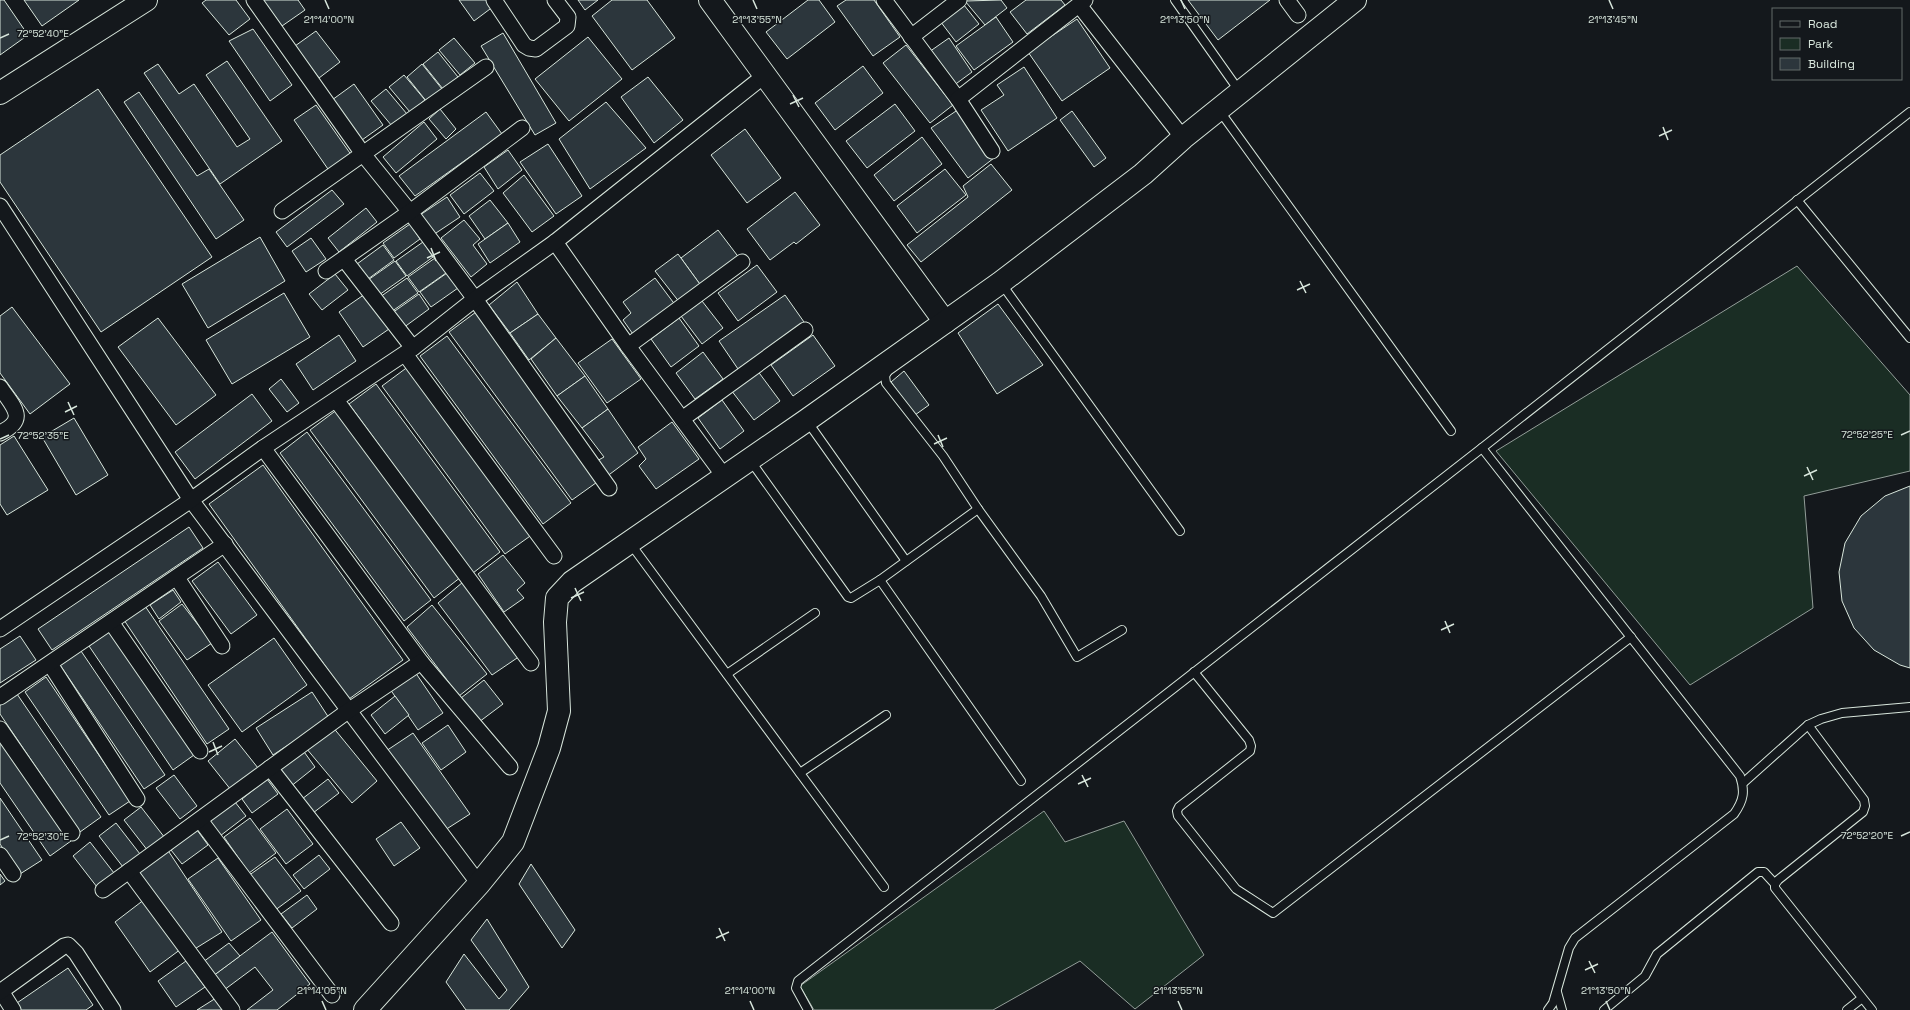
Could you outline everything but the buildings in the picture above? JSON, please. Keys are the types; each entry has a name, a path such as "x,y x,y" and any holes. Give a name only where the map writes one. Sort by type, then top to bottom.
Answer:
{"street":[{"path":"0,93 146,0"},
{"path":"254,0 363,154 410,212 475,299 610,488"},
{"path":"494,0 524,45 529,48 536,49 567,26 568,17 556,0"},
{"path":"710,0 945,325"},
{"path":"884,0 958,99 992,150"},
{"path":"911,37 959,0"},
{"path":"1287,0 1298,15"},
{"path":"365,1010 480,884 513,842 551,741 559,711 555,622 558,598 572,582 945,325 1144,174 1183,138 1355,0"},
{"path":"958,99 1082,3 1183,138"},
{"path":"282,211 486,67"},
{"path":"0,629 191,500 263,448 409,351 475,299 555,242 764,76"},
{"path":"326,271 410,212 522,128"},
{"path":"0,206 191,500 348,711 480,884"},
{"path":"555,242 628,346 724,476"},
{"path":"344,259 554,556"},
{"path":"628,346 742,262"},
{"path":"682,419 805,330"},
{"path":"0,387 15,410 17,417 16,422 12,427 0,433"},
{"path":"336,400 531,664"},
{"path":"263,448 422,662 510,767"},
{"path":"0,697 225,544"},
{"path":"177,578 222,646"},
{"path":"111,622 200,751"},
{"path":"103,890 348,711 422,662"},
{"path":"50,664 137,799"},
{"path":"0,729 72,833"},
{"path":"270,768 391,922"},
{"path":"200,820 332,995"},
{"path":"0,854 13,874"},
{"path":"130,871 232,1010"},
{"path":"13,1010 1,992 64,946 68,945 76,953 113,1010"}],"lane":[{"path":"1175,0 1241,92"},
{"path":"1219,110 1451,431"},
{"path":"808,1010 796,988 798,981 1482,448 1910,112"},
{"path":"1797,200 1910,338"},
{"path":"1000,283 1180,531"},
{"path":"945,325 889,369 885,376 886,383 943,456 978,509 1041,596 1077,657 1122,630"},
{"path":"807,420 906,561"},
{"path":"1482,448 1740,776 1744,790 1742,803 1734,814 1575,938 1569,948 1557,992 1548,1010"},
{"path":"750,459 848,597 854,597 880,580 978,509"},
{"path":"630,542 884,887"},
{"path":"880,580 1021,781"},
{"path":"727,674 815,613"},
{"path":"1194,672 1249,740 1251,746 1250,751 1179,807 1177,811 1178,816 1236,889 1273,913 1631,637"},
{"path":"1742,783 1808,725 1842,713 1910,706"},
{"path":"800,773 886,715"},
{"path":"1775,884 1863,812 1865,806 1864,800 1808,725"},
{"path":"1604,1010 1645,976 1657,954 1758,872 1764,872 1775,884 1775,888 1872,1010"},
{"path":"1557,992 1562,1010"},
{"path":"1847,1010 1862,999"}],"green space":[{"path":"1797,266 1910,395 1910,471 1804,496 1813,608 1690,685 1496,451"},
{"path":"1044,811 1065,842 1124,821 1204,955 1135,1009 1080,961 993,1010 814,1010 800,986"}]}
